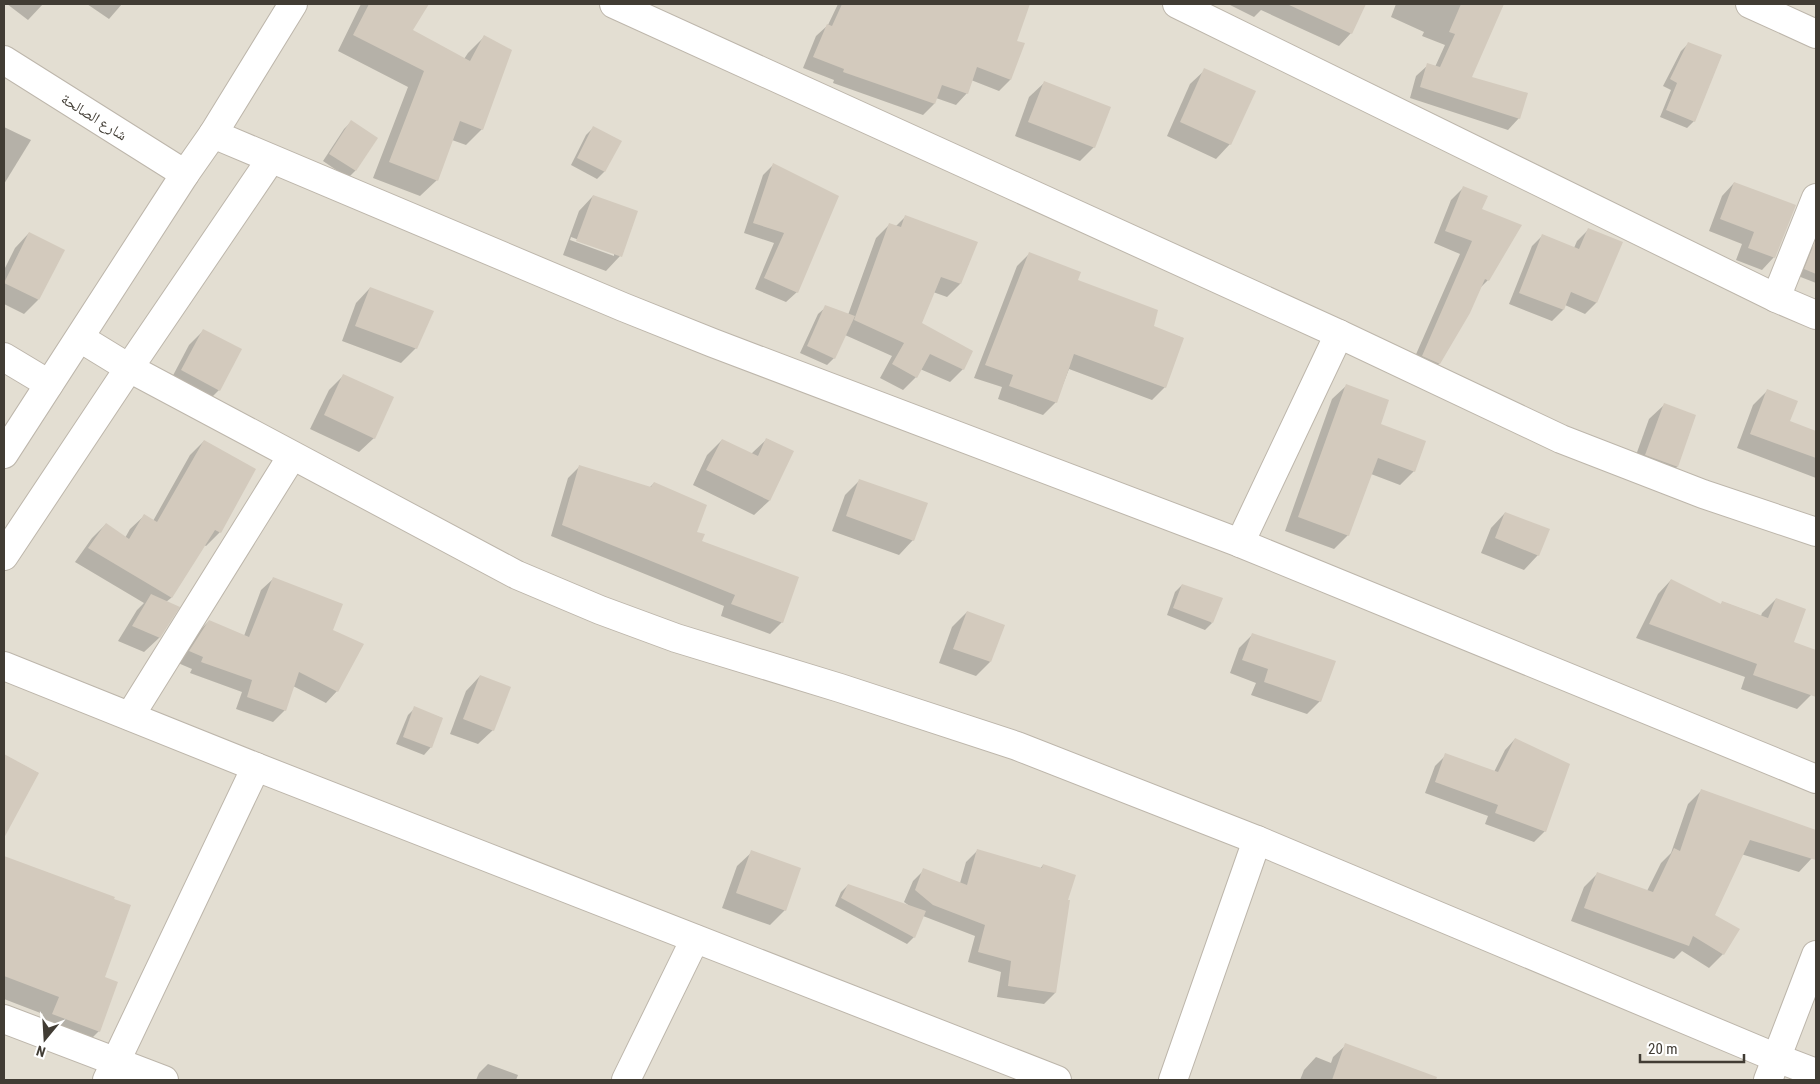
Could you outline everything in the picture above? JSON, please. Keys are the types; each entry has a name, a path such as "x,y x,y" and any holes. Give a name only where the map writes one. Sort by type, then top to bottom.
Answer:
{"street":[{"path":"4,454 212,134 292,4"},
{"path":"614,4 1340,334 1561,439 1703,494 1816,532"},
{"path":"1177,4 1776,298 1816,315"},
{"path":"1750,4 1816,34"},
{"name":"شارع الصالحة","path":"4,60 185,174"},
{"path":"212,134 614,304 1240,543 1816,778"},
{"path":"4,556 271,159"},
{"path":"1776,298 1816,198"},
{"path":"1240,543 1340,334"},
{"path":"80,338 129,368 516,575 600,610 676,638 906,709 1016,746 1257,840 1772,1069 1816,1073"},
{"path":"4,357 49,384"},
{"path":"130,716 292,456"},
{"path":"4,666 256,767 1058,1080"},
{"path":"112,1071 256,767"},
{"path":"1173,1080 1257,840"},
{"path":"626,1080 694,939"},
{"path":"1772,1069 1816,956"},
{"path":"4,1019 112,1071 164,1080"}],"shaded area":[{"path":"4,4 1816,4 1816,1080 4,1080"}],"building":[{"path":"369,4 429,4 413,30 470,61 484,35 512,50 483,130 460,121 438,181 389,162 424,71 353,35"},
{"path":"842,4 1030,4 1017,41 1025,43 1011,80 977,67 968,94 942,85 935,104 843,72 844,69 813,57 827,24 832,26"},
{"path":"1287,4 1366,4 1352,34"},
{"path":"1461,4 1504,4 1472,77 1528,93 1520,119 1420,87 1427,63 1440,67 1455,34 1449,32"},
{"path":"1688,42 1722,55 1695,122 1666,110 1677,83 1670,79"},
{"path":"1204,68 1256,91 1231,145 1180,122"},
{"path":"1044,81 1111,107 1095,148 1028,122"},
{"path":"351,120 378,138 356,171 329,154"},
{"path":"593,126 622,141 605,172 577,158"},
{"path":"773,163 839,196 798,293 764,278 784,233 753,223"},
{"path":"1734,182 1796,205 1775,258 1748,248 1754,232 1720,219"},
{"path":"1463,186 1488,196 1482,209 1522,225 1489,281 1485,279 1470,313 1440,364 1422,356 1472,241 1445,231"},
{"path":"593,195 638,211 622,257 576,241"},
{"path":"905,215 978,242 961,284 941,277 922,323 973,351 964,370 930,354 917,378 892,364 904,343 854,320 889,223 901,227"},
{"path":"1588,228 1623,242 1597,303 1571,292 1564,310 1519,293 1542,234 1579,249"},
{"path":"29,232 65,250 39,300 4,283"},
{"path":"1816,239 1816,274 1804,269"},
{"path":"1029,252 1081,272 1078,280 1158,310 1154,326 1184,338 1166,388 1074,354 1057,403 1009,386 1013,375 985,365"},
{"path":"370,287 434,311 417,349 355,326"},
{"path":"825,305 855,316 835,359 807,346"},
{"path":"203,329 242,349 220,391 181,370"},
{"path":"343,374 394,397 375,439 324,415"},
{"path":"1346,384 1389,400 1381,424 1426,441 1415,472 1378,458 1349,536 1298,517"},
{"path":"1767,389 1798,401 1790,421 1816,431 1816,458 1750,434"},
{"path":"1664,403 1696,415 1678,467 1645,455"},
{"path":"766,438 794,451 770,501 706,470 722,439 758,456"},
{"path":"204,440 256,469 221,533 215,530 172,598 88,548 106,523 129,539 144,514 157,522"},
{"path":"579,465 651,487 654,482 707,505 697,532 705,534 702,541 799,577 783,623 731,604 735,595 562,525"},
{"path":"859,479 928,503 914,541 846,516"},
{"path":"1505,512 1550,529 1539,556 1495,538"},
{"path":"273,577 343,604 333,630 364,644 338,692 299,672 286,711 247,697 252,680 201,662 203,657 189,651 209,620 249,637"},
{"path":"1671,579 1721,604 1722,601 1768,618 1776,598 1806,609 1794,642 1816,650 1816,697 1753,675 1757,664 1649,624"},
{"path":"1182,584 1223,598 1213,623 1173,608"},
{"path":"151,594 180,607 160,638 132,626"},
{"path":"967,611 1005,625 991,662 953,649"},
{"path":"1252,633 1336,661 1321,702 1264,682 1268,669 1242,660"},
{"path":"480,675 511,687 494,731 463,719"},
{"path":"414,706 443,718 432,748 403,737"},
{"path":"1515,738 1570,764 1546,832 1495,813 1498,805 1435,782 1445,753 1498,772"},
{"path":"4,754 39,773 4,838"},
{"path":"1701,789 1816,830 1816,860 1750,840 1715,915 1740,929 1724,955 1693,936 1689,946 1584,908 1597,872 1653,892 1674,848 1680,851"},
{"path":"977,849 1042,868 1043,864 1076,875 1068,900 1070,900 1056,993 1008,986 1011,961 978,952 985,925 933,905 915,890 923,868 967,885"},
{"path":"751,850 801,868 786,911 736,893"},
{"path":"4,856 115,897 114,899 131,905 105,977 118,982 100,1032 52,1014 59,997 4,976"},
{"path":"848,884 926,911 915,938 841,898"},
{"path":"1345,1043 1437,1077 1436,1080 1332,1080"}]}
